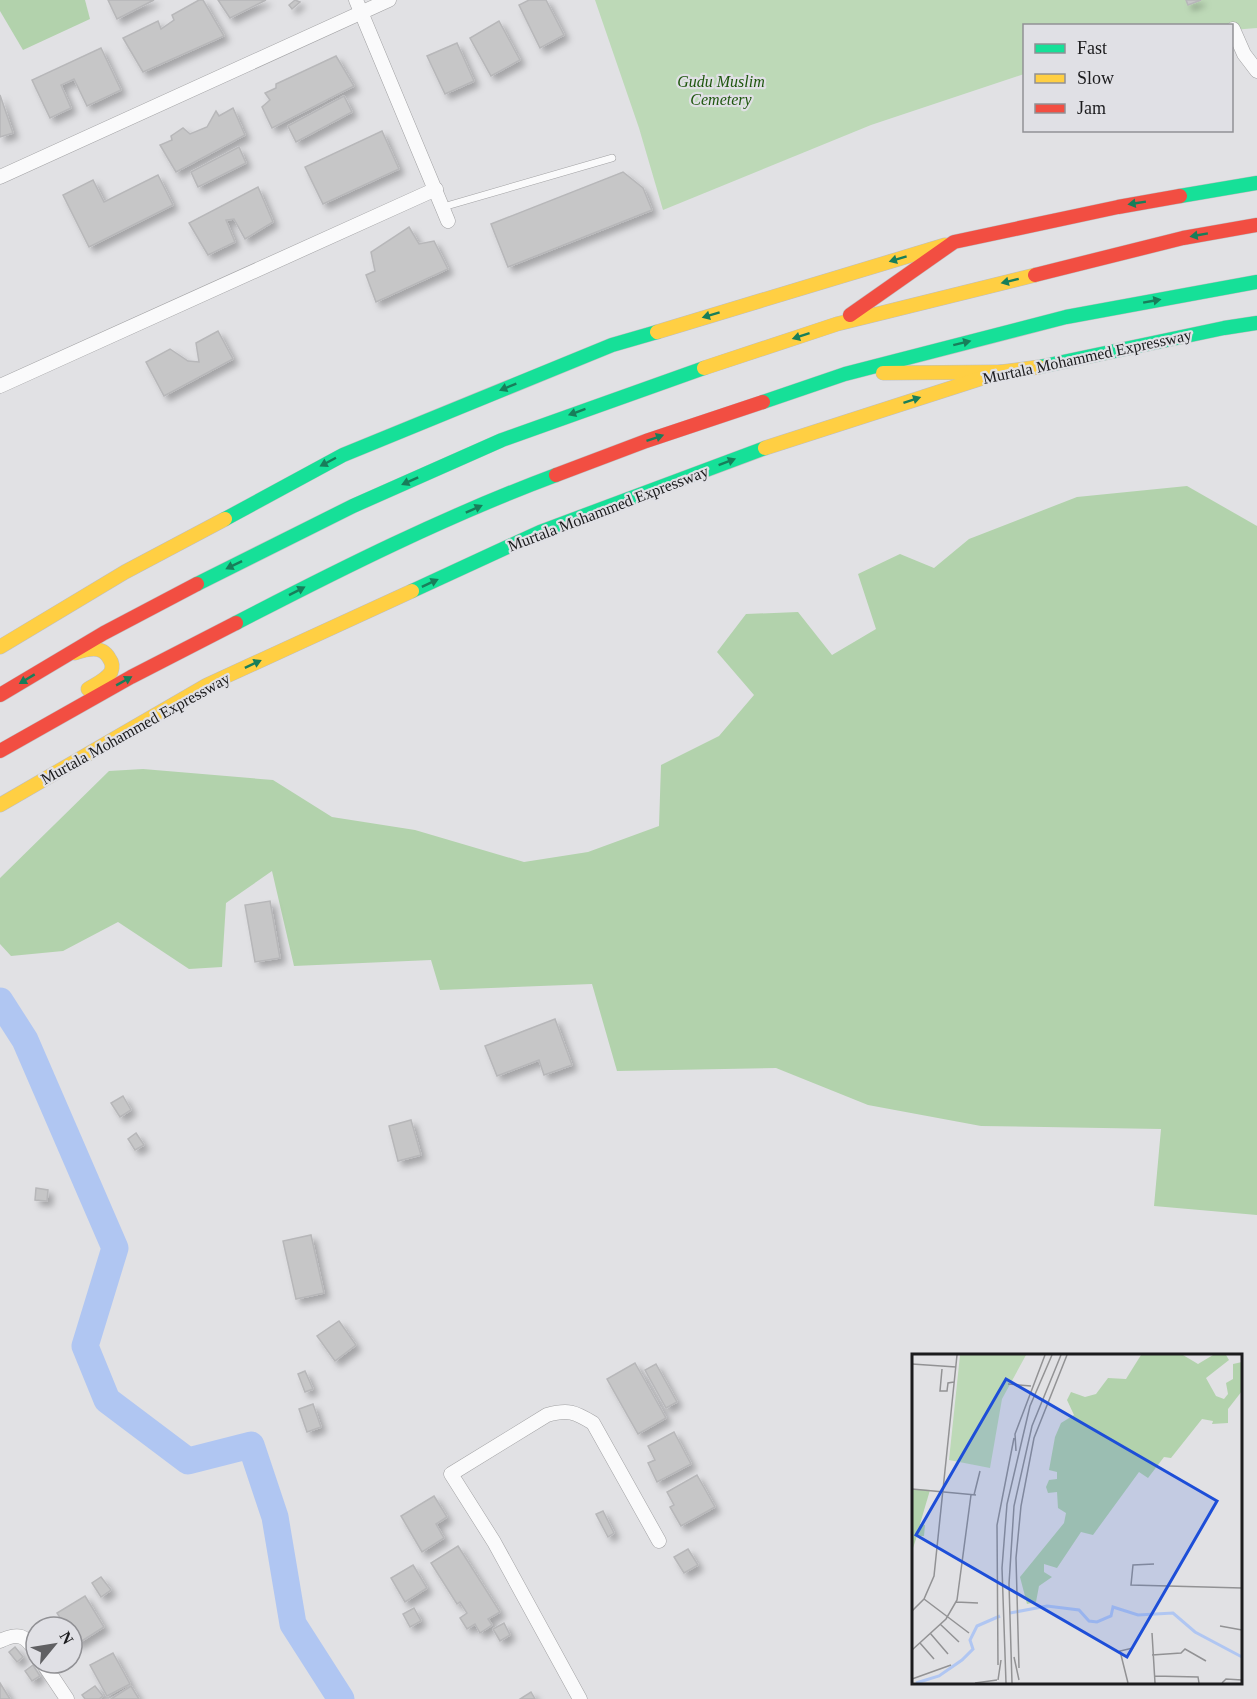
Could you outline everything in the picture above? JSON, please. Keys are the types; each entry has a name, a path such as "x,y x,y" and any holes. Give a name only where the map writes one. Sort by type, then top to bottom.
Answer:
{"main road":[{"path":"0,647 125,572 343,455 612,345 954,242 1118,207 1257,183"},
{"path":"0,695 104,633 202,581 353,506 502,440 683,375 837,324 1183,238 1257,225"},
{"path":"837,324 954,242"},
{"path":"0,751 141,672 357,560 515,490 646,441 845,374 1066,317 1257,282"},
{"name":"Murtala Mohammed Expressway","path":"0,805 207,685 540,532 765,447 1001,372 1054,365 1257,323"},
{"path":"845,374 1001,372"},
{"path":"32,733 54,711 100,682 112,667 102,649 96,648 87,648 60,659"}],"street":[{"path":"0,177 359,6 389,0"},
{"path":"359,6 448,220"},
{"path":"1233,29 1244,54 1257,71"},
{"path":"0,386 436,189"},
{"path":"580,1699 494,1542 451,1474 547,1414 564,1410 578,1414 594,1423 659,1541"},
{"path":"0,1641 18,1635 24,1637"},
{"path":"51,1675 67,1699"}],"lane":[{"path":"443,207 612,158"}],"green space":[{"path":"0,0 85,0 90,19 23,50 0,11"},
{"name":"Gudu Muslim Cemetery","path":"595,0 1257,0 1257,28 1233,30 1233,24 1023,24 1023,74 871,125 663,210 639,128"},
{"path":"1187,486 1257,526 1257,1215 1154,1206 1161,1129 981,1126 868,1105 776,1068 617,1071 592,984 440,990 431,960 294,966 272,871 226,903 222,967 189,969 118,922 63,951 11,956 0,944 0,878 109,771 143,769 273,780 332,817 415,830 524,862 588,852 659,826 661,765 719,736 754,695 717,652 746,614 798,612 832,655 876,629 858,574 900,554 934,568 969,539 1077,497"}],"building":[{"path":"108,0 154,0 117,19"},
{"path":"203,0 224,36 143,72 123,38 158,21 161,29 174,20 172,15"},
{"path":"218,0 266,0 230,18"},
{"path":"295,0 300,2 292,9 289,5"},
{"path":"529,0 546,0 564,35 540,48 519,5"},
{"path":"1186,0 1201,0 1188,5"},
{"path":"499,21 520,60 491,76 470,38"},
{"path":"457,43 474,81 445,94 427,56"},
{"path":"101,48 121,90 87,106 74,79 61,85 71,108 50,118 32,80"},
{"path":"336,56 354,86 272,128 262,107 270,100 265,93 276,88 276,84"},
{"path":"0,95 13,133 0,137"},
{"path":"344,96 352,112 296,142 288,126"},
{"path":"233,108 245,135 176,172 160,145 172,140 171,136 183,128 190,134 207,127 216,111 219,116"},
{"path":"382,131 399,169 323,204 305,167"},
{"path":"239,147 246,163 198,187 191,172"},
{"path":"623,172 643,188 652,210 508,267 491,224"},
{"path":"158,175 173,205 89,247 63,195 93,180 104,202"},
{"path":"258,187 273,222 245,239 234,219 226,220 235,242 208,255 189,223"},
{"path":"409,227 419,244 434,241 448,269 376,302 366,275 375,271 371,252"},
{"path":"218,331 233,359 164,396 146,362 170,349 188,361 199,362 196,343"},
{"path":"270,901 280,958 255,962 245,905"},
{"path":"555,1019 572,1065 544,1075 539,1060 497,1076 485,1046"},
{"path":"123,1096 131,1110 120,1117 111,1103"},
{"path":"411,1120 421,1155 398,1161 389,1126"},
{"path":"136,1133 144,1145 135,1150 128,1139"},
{"path":"36,1188 48,1190 47,1201 35,1200"},
{"path":"311,1235 324,1293 296,1299 283,1241"},
{"path":"339,1321 356,1345 335,1361 317,1336"},
{"path":"635,1363 666,1418 638,1434 607,1379"},
{"path":"656,1364 677,1402 666,1408 645,1370"},
{"path":"305,1371 313,1389 305,1392 298,1374"},
{"path":"313,1404 321,1427 307,1432 299,1409"},
{"path":"674,1432 691,1464 657,1482 648,1463 655,1460 648,1446"},
{"path":"697,1475 715,1507 681,1526 670,1507 674,1505 667,1492"},
{"path":"434,1496 447,1517 436,1524 444,1538 422,1552 401,1516"},
{"path":"603,1511 614,1533 608,1537 596,1514"},
{"path":"458,1546 500,1612 488,1619 492,1625 480,1633 475,1624 467,1629 460,1618 467,1613 460,1602 457,1604 431,1563"},
{"path":"688,1549 698,1565 684,1573 674,1557"},
{"path":"413,1565 427,1588 405,1602 391,1578"},
{"path":"101,1577 111,1590 101,1597 92,1583"},
{"path":"85,1596 104,1627 84,1640 84,1615 58,1615 57,1613"},
{"path":"414,1608 421,1621 410,1627 403,1614"},
{"path":"504,1623 510,1635 500,1641 493,1629"},
{"path":"15,1647 23,1657 17,1662 9,1652"},
{"path":"113,1653 130,1684 107,1696 90,1665"},
{"path":"28,1675 39,1675 40,1676 32,1681"},
{"path":"0,1683 10,1699 0,1699"},
{"path":"95,1686 103,1696 99,1699 85,1699 82,1695"},
{"path":"131,1686 139,1699 111,1699"},
{"path":"531,1692 535,1699 520,1699"}],"waterway":[{"path":"0,1001 25,1040 115,1248 85,1346 107,1400 188,1461 251,1445 275,1517 293,1624 341,1699"}],"traffic: fast":[{"path":"1180,196 1257,183"},
{"path":"763,402 845,374 1066,317 1257,282"},
{"path":"1039,367 1257,323"},
{"path":"225,519 343,455 612,345 657,332"},
{"path":"197,584 353,506 502,440 704,368"},
{"path":"412,591 540,532 765,448"},
{"path":"236,623 394,544 556,475"}],"traffic: slow":[{"path":"657,332 945,245"},
{"path":"704,368 837,324 1035,275"},
{"path":"765,448 1001,372 1039,367"},
{"path":"883,373 1001,372"},
{"path":"0,647 125,572 225,519"},
{"path":"0,805 207,685 412,591"},
{"path":"75,653 89,649 98,650 106,654 110,660 112,670 109,675 88,689"}],"traffic: jam":[{"path":"850,315 954,242 1180,196"},
{"path":"1035,275 1183,238 1257,225"},
{"path":"556,475 646,441 763,402"},
{"path":"0,695 104,633 197,584"},
{"path":"0,751 131,677 236,623"}]}
